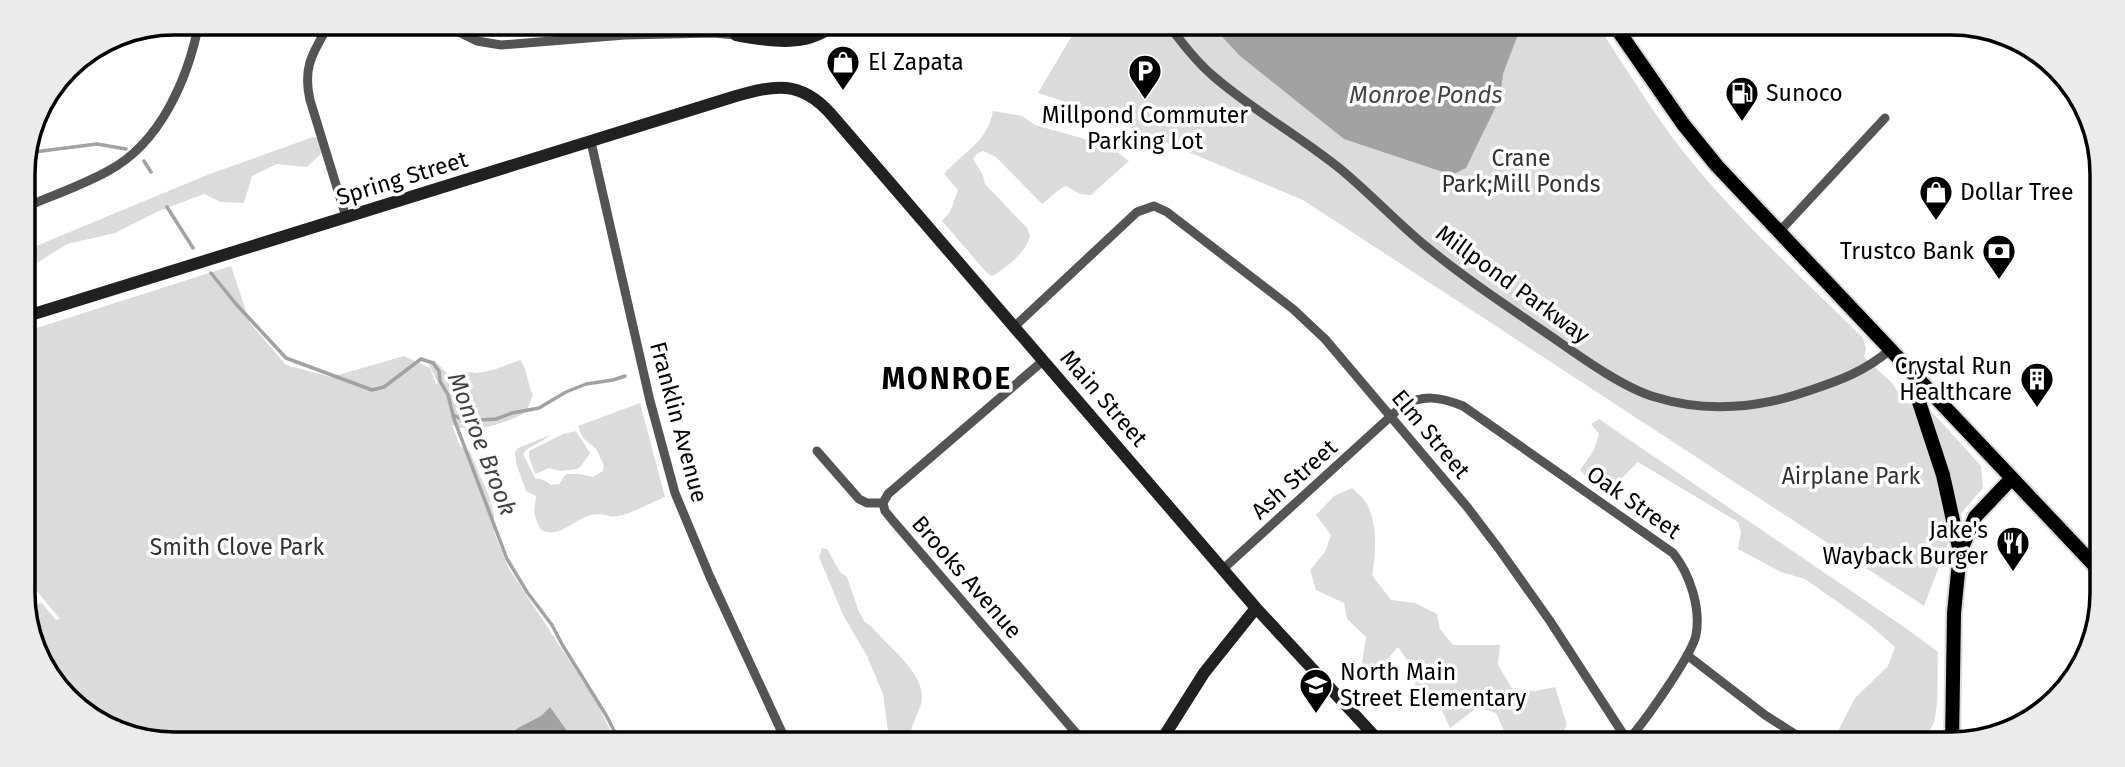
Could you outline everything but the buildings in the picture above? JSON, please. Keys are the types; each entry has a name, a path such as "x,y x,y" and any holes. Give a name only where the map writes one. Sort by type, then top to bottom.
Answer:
{"main road":[{"path":"1621,35 1683,124 1717,166 2090,561"},
{"path":"1920,381 1919,402 1942,475 1960,552"},
{"path":"1952,732 1954,613 1960,552 1975,517 2012,478"}],"street":[{"path":"35,203 109,171 133,154 169,108 181,87 197,35"},
{"path":"323,35 310,59 307,82 310,100 346,217"},
{"path":"465,35 477,41 501,45 581,35"},
{"path":"754,35 768,39 802,40 819,35"},
{"name":"Millpond Parkway","path":"1177,35 1209,73 1239,98 1328,159 1419,241 1459,272 1591,363 1653,397 1715,408 1749,405 1805,393 1859,372 1890,350"},
{"name":"Spring Street","path":"35,314 765,87 793,88"},
{"name":"Main Street","path":"793,88 821,103 1256,608 1372,732"},
{"path":"1779,232 1885,118"},
{"name":"Franklin Avenue","path":"591,142 650,401 675,492 710,577 782,732"},
{"name":"Elm Street","path":"1015,326 1132,215 1150,207 1158,207 1167,212 1300,315 1325,339 1468,508 1508,561 1622,732"},
{"path":"883,503 888,494 1044,360"},
{"name":"Oak Street","path":"1390,416 1415,399 1443,398 1463,406 1673,553 1682,564 1688,576 1697,617 1696,638 1687,656 1636,732"},
{"name":"Ash Street","path":"1223,569 1390,416"},
{"name":"Brooks Avenue","path":"817,451 859,499 867,503 883,503 885,511 894,522 1075,732"},
{"path":"1167,732 1204,673 1256,608"},
{"path":"1687,656 1791,732"}],"green space":[{"name":"Crane Park;Mill Ponds","path":"1072,35 1604,35 1678,145 1767,244 1863,338 1866,349 1864,357 1892,383 1905,402 1932,412 1981,466 1983,488 1958,517 1924,606 1303,200 1081,107 1038,93"},
{"path":"993,111 1022,116 1035,125 1092,141 1117,152 1129,161 1091,195 1080,194 1066,186 1042,204 996,157 983,151 977,154 973,159 985,184 1027,228 1030,236 1015,259 992,276 942,221 950,212 958,190 944,174 980,139"},
{"path":"313,137 318,138 323,152 307,167 277,164 252,176 244,203 221,202 204,194 159,211 115,233 67,244 35,264 35,246 207,175"},
{"name":"Smith Clove Park","path":"231,266 250,323 286,365 331,377 404,356 430,368 436,384 438,383 429,365 434,360 447,373 452,374 461,371 477,373 493,370 520,360 533,395 526,412 487,427 470,429 452,425 460,446 470,452 489,496 494,515 494,532 508,567 597,703 611,732 174,732 130,725 97,709 70,685 58,670 42,637 36,612 37,605 41,602 56,620 60,619 35,589 35,328"},
{"path":"640,403 665,497 623,515 591,515 559,531 546,532 540,529 534,513 536,496 526,491 516,463 515,452 518,448 550,435 523,454 535,478 551,485 559,484 566,474 593,477 603,471 604,465 597,451 583,438 578,426"},
{"path":"1599,419 1938,652 1936,710 1931,729 1928,732 1838,732 1855,698 1888,666 1895,647 1866,622 1805,579 1781,572 1738,549 1741,532 1738,522 1638,462 1617,483 1591,482 1580,470 1594,450 1599,434 1591,424"},
{"path":"576,431 590,453 581,466 561,471 549,468 535,474 529,451 563,434"},
{"path":"1352,488 1366,502 1374,530 1372,575 1391,600 1415,603 1437,614 1440,629 1453,645 1500,645 1498,665 1513,690 1535,691 1555,687 1567,725 1563,732 1504,732 1496,713 1478,707 1450,728 1437,699 1411,696 1418,676 1398,647 1384,663 1368,667 1362,663 1366,637 1347,619 1344,603 1316,590 1310,570 1325,552 1331,535 1316,515 1334,496"},
{"path":"822,548 827,549 840,572 847,577 865,622 917,678 922,698 911,732 888,732 883,694 867,656 843,615 819,557"}],"water":[{"name":"Monroe Ponds","path":"1220,35 1517,37 1503,74 1500,98 1466,168 1452,175 1344,139 1240,56"},
{"path":"550,707 568,732 514,732 518,728 541,716"}],"waterway":[{"name":"Monroe Brook","path":"37,152 97,144 126,149"},
{"name":"Monroe Brook","path":"144,161 151,172"},
{"name":"Monroe Brook","path":"167,207 193,248"},
{"name":"Monroe Brook","path":"211,273 286,358 372,390 384,387 421,359 433,363 439,371 440,381 448,395 454,419 507,559 552,625 615,732"},
{"path":"453,415 466,421 496,419 539,408 586,384 625,376"}],"place":[{"name":"El Zapata","path":"843,92"},
{"name":"Millpond Commuter Parking Lot","path":"1145,101"},
{"name":"Sunoco","path":"1742,123"},
{"name":"Dollar Tree","path":"1936,222"},
{"name":"Trustco Bank","path":"1999,281"},
{"name":"Crystal Run Healthcare","path":"2037,409"},
{"name":"Jake's Wayback Burger","path":"2013,573"},
{"name":"North Main Street Elementary","path":"1316,715"}],"district":[{"name":"MONROE","path":"947,379"}],"park label":[{"name":"Airplane Park","path":"1851,476"}]}
